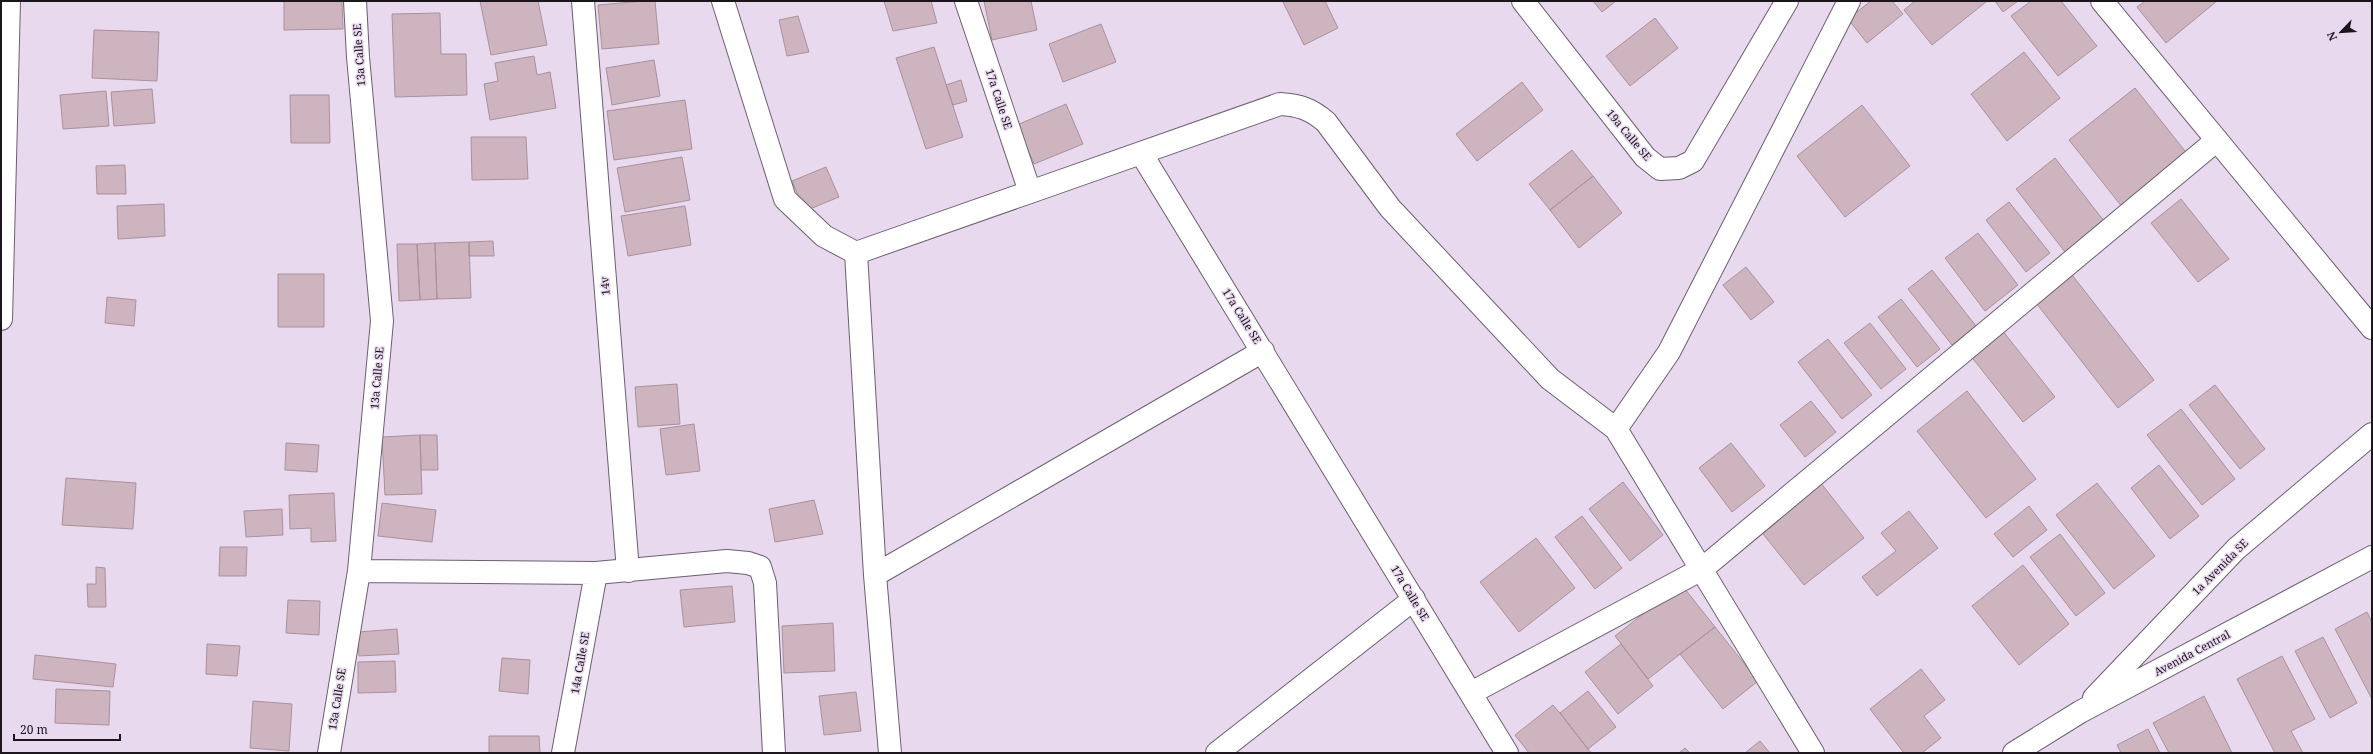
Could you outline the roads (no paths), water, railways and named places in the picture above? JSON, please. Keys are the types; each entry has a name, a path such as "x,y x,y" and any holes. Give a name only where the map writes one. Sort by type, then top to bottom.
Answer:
{"street":[{"path":"1,319 9,1"},
{"name":"13a Calle SE","path":"328,753 359,571 382,321 358,57 355,1"},
{"name":"14v","path":"583,1 628,571"},
{"path":"723,1 785,199 824,236 856,253 1280,104 1298,105 1314,112 1326,122 1390,208 1550,379 1616,429 1813,753"},
{"name":"17a Calle SE","path":"966,1 1030,192"},
{"name":"19a Calle SE","path":"1523,1 1645,157 1660,169 1678,168 1693,161 1787,1"},
{"path":"1616,429 1669,352 1849,1"},
{"path":"2102,1 2372,328"},
{"path":"1471,693 1702,569 2217,140"},
{"name":"17a Calle SE","path":"1141,153 1508,753"},
{"path":"856,253 875,575 890,753"},
{"path":"875,575 1263,351"},
{"name":"1a Avenida SE","path":"2080,712 2236,549 2372,434"},
{"name":"Avenida Central","path":"2014,753 2080,712 2372,557"},
{"path":"359,571 596,573 728,561 748,563 760,567 765,583 774,753"},
{"name":"14a Calle SE","path":"563,753 596,573"},
{"path":"1218,753 1414,599"}]}
